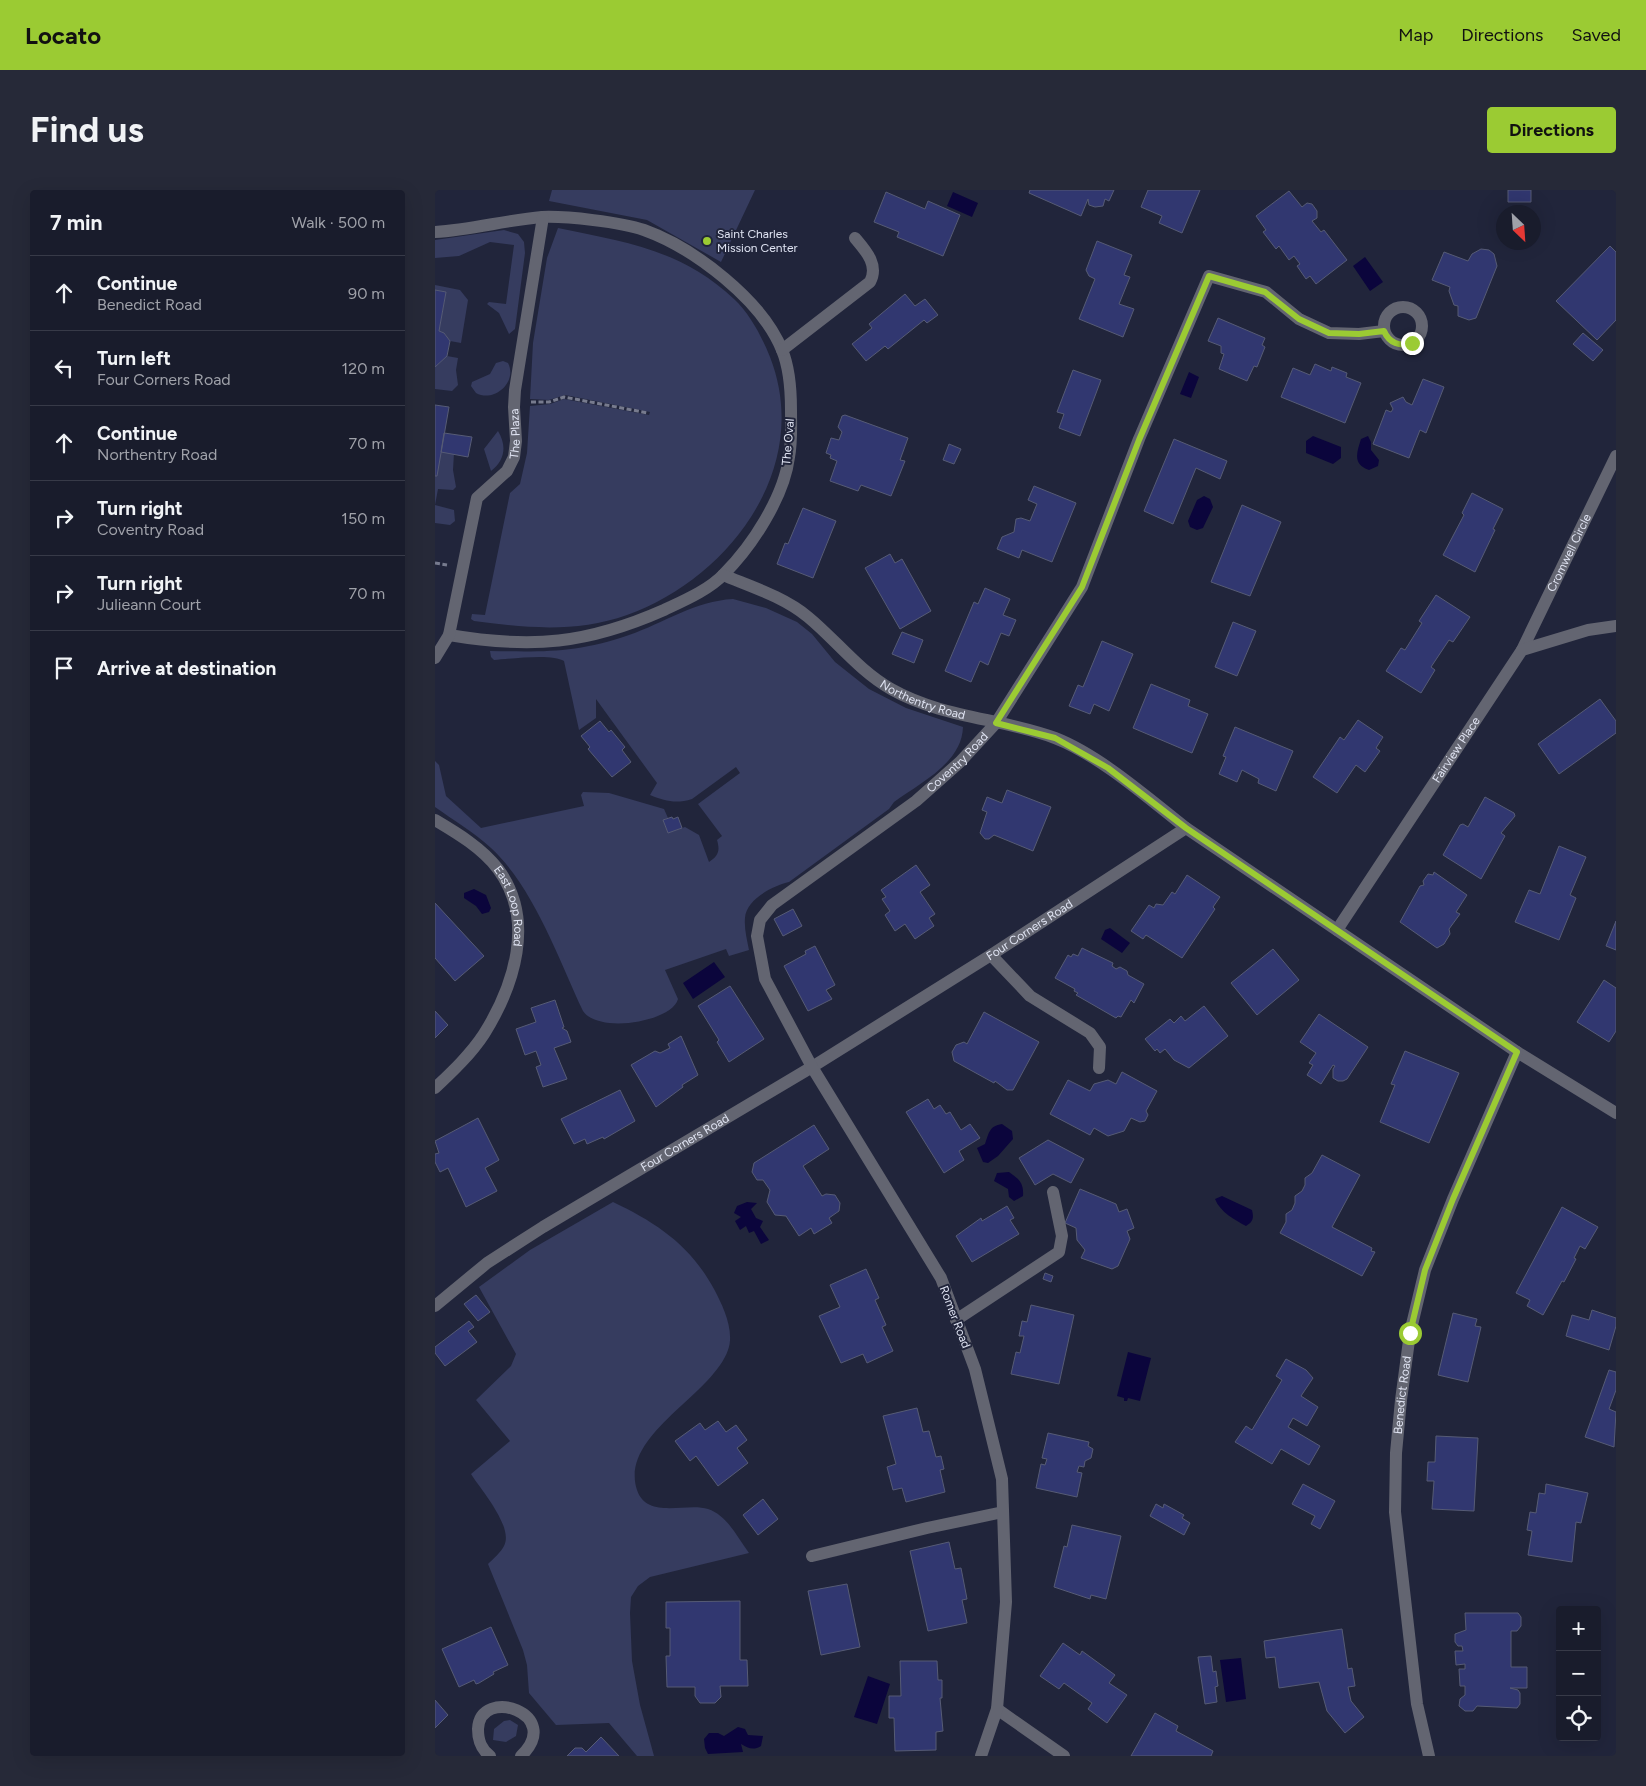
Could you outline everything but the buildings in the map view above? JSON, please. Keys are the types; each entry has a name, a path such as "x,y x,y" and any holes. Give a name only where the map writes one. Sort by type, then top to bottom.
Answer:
{"street":[{"name":"The Oval","path":"435,232 543,217 595,221 643,230 671,243 719,273 739,291 763,319 782,350 791,394 789,458 781,488 760,529 723,576 684,600 627,626 579,639 530,643 480,640 449,634"},
{"name":"The Plaza","path":"435,658 449,634 477,498 507,471 514,457 516,441 515,390 543,217"},
{"path":"782,350 870,282 873,276 873,266 866,251 855,238"},
{"name":"Coventry Road","path":"760,920 772,905 916,801 960,762 996,723 1082,587 1139,440 1209,276 1265,292 1299,319 1329,333 1359,334 1384,331"},
{"name":"Cromwell Circle","path":"1522,650 1616,456"},
{"name":"Northentry Road","path":"723,576 780,598 806,616 856,662 892,690 943,711 1055,738 1108,768 1186,828"},
{"path":"1522,650 1588,630 1616,626"},
{"name":"Fairview Place","path":"1337,930 1522,650"},
{"name":"East Loop Road","path":"435,820 478,849 499,870 512,896 520,924 518,953 497,1009 483,1035 435,1088"},
{"path":"1186,828 1517,1052 1616,1114"},
{"name":"Four Corners Road","path":"435,1306 487,1263 543,1227 812,1067 991,955 1186,828"},
{"name":"Romer Road","path":"760,920 757,936 765,979 812,1067 941,1278 975,1369 1002,1479 1006,1602 997,1709 981,1756"},
{"path":"991,955 1030,996 1090,1033 1100,1047 1099,1068"},
{"name":"Benedict Road","path":"1429,1756 1417,1704 1395,1512 1396,1453 1401,1400 1410,1333 1425,1270 1453,1199 1517,1052"},
{"path":"956,1320 1059,1252 1061,1236 1053,1192"},
{"path":"812,1556 1003,1512"},
{"path":"484,1754 478,1739 479,1725 486,1714 497,1707 510,1706 523,1711 531,1722 533,1735 529,1748 521,1756"},
{"path":"997,1709 1064,1756"}],"path":[{"path":"531,402 549,402 564,397 648,413"}],"shaded area":[{"name":"Saint Charles Mission Center","path":"552,190 755,190 721,262 647,220 549,201"},
{"path":"953,192 978,203 972,217 947,206"},
{"path":"558,228 652,250 694,269 714,282 734,299 755,326 770,357 780,398 780,439 771,477 753,513 729,546 699,575 664,598 627,615 589,625 532,627 474,621 471,619 472,614 485,615 510,493 520,484 527,453 530,406 550,404 564,399 649,415 650,412 565,395 549,400 530,399 533,343 547,258"},
{"path":"504,230 518,234 524,242 525,253 515,329 509,334 499,313 487,304 489,302 506,304 514,245 490,242 459,256 435,258 435,240"},
{"path":"1365,257 1383,282 1370,291 1353,266"},
{"path":"435,285 460,290 468,300 461,343 450,341 444,333 439,331 446,292 435,290"},
{"path":"447,356 458,358 456,370 458,385 452,391 435,389 435,367"},
{"path":"503,361 508,363 510,377 503,389 490,395 476,393 471,386 472,382 490,374 496,363"},
{"path":"1189,372 1199,377 1191,398 1180,394"},
{"path":"498,431 503,442 503,452 496,467 491,471 484,449"},
{"path":"1313,436 1341,447 1341,458 1333,464 1306,453 1306,441"},
{"path":"1368,436 1371,442 1371,450 1379,460 1378,466 1369,470 1360,464 1357,457 1361,439"},
{"path":"441,451 454,453 453,470 456,487 453,490 438,489 435,505 435,476"},
{"path":"1204,496 1210,499 1213,507 1203,528 1197,530 1190,527 1188,521 1197,500"},
{"path":"435,505 454,510 455,521 450,525 435,523"},
{"path":"733,599 766,608 797,622 812,634 835,662 869,689 906,708 963,727 961,740 948,762 894,802 889,809 789,882 768,890 755,899 750,905 745,918 749,950 729,956 726,949 665,970 678,999 673,1007 663,1014 634,1022 603,1022 591,1018 583,1011 544,925 520,883 506,864 478,837 435,807 435,761 439,765 446,796 481,828 584,806 581,795 583,792 609,793 664,809 668,818 663,820 668,833 685,827 699,835 709,862 717,855 717,840 722,836 698,804 740,773 736,767 692,799 671,801 650,795 657,783 596,699 596,718 579,730 564,661 550,657 494,660 491,657 490,651 544,651 593,645 629,635 693,608"},
{"path":"474,889 486,895 491,908 489,912 482,914 476,906 464,898 464,893"},
{"path":"1110,928 1130,943 1122,953 1101,939 1105,930"},
{"path":"714,962 725,977 693,999 683,983"},
{"path":"1002,1124 1012,1131 1013,1139 998,1156 988,1163 983,1162 977,1148 985,1144 994,1126"},
{"path":"1009,1172 1018,1179 1023,1188 1023,1196 1014,1201 1009,1197 1008,1189 994,1181 997,1173"},
{"path":"1222,1196 1252,1210 1252,1221 1246,1226 1224,1212 1215,1199"},
{"path":"613,1202 658,1227 694,1260 705,1273 721,1303 730,1335 728,1350 719,1367 705,1384 654,1434 641,1451 635,1470 637,1490 642,1499 649,1505 668,1508 699,1507 715,1512 727,1522 749,1553 650,1577 638,1586 631,1597 632,1661 640,1705 654,1756 637,1756 609,1723 556,1725 529,1693 527,1665 523,1650 488,1564 504,1546 506,1538 504,1529 495,1509 471,1474 510,1441 476,1400 511,1366 516,1354 479,1287 530,1250"},
{"path":"747,1202 757,1203 751,1209 756,1218 763,1221 760,1227 769,1240 761,1244 754,1231 749,1233 746,1226 740,1230 735,1221 741,1217 734,1213 737,1206"},
{"path":"1128,1352 1151,1358 1140,1401 1128,1398 1127,1401 1124,1401 1124,1398 1117,1396"},
{"path":"1241,1658 1246,1699 1226,1702 1220,1660"},
{"path":"868,1676 890,1684 877,1724 854,1717"},
{"path":"510,1720 518,1725 516,1736 506,1742 493,1740 494,1729 504,1721"},
{"path":"738,1727 745,1729 748,1735 763,1736 761,1746 753,1749 741,1744 743,1752 708,1754 704,1739 709,1733 718,1733 724,1736"}],"place":[{"name":"Saint Charles Mission Center","path":"707,241"}],"route":[{"path":"1410,1333 1425,1270 1453,1199 1517,1052 1186,828 1108,768 1055,738 996,723 1082,587 1139,440 1209,276 1265,292 1299,319 1329,333 1342,335 1384,331 1388,338 1399,345 1412,343"}]}
